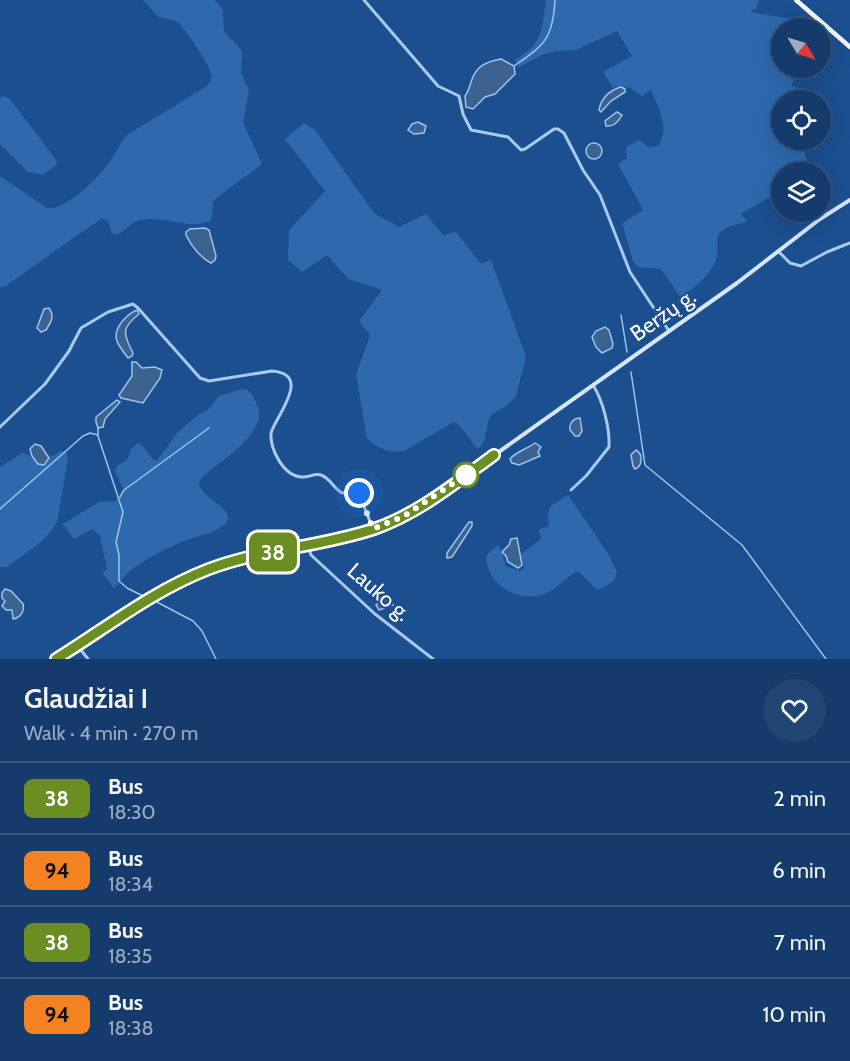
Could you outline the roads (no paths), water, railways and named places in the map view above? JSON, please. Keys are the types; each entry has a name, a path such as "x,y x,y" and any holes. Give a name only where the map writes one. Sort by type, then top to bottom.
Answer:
{"main road":[{"path":"796,0 850,47"},
{"name":"Beržų g.","path":"56,659 157,594 197,573 233,561 308,546 373,529 412,511 593,385 779,252 820,219 850,200"}],"street":[{"path":"364,0 438,86 459,96 463,114 471,130 508,137 522,150 554,129 564,133 583,170 600,195 630,272 669,331"},
{"path":"779,252 790,263 801,266 850,243"},
{"path":"0,427 45,384 69,351 81,328 108,312 133,304 200,378 209,381 272,371 286,376 291,390 271,433 275,454 294,475 302,477 320,475 328,479 342,493 358,491 373,529"},
{"path":"571,490 586,476 609,447 607,425 600,399 593,385"},
{"name":"Lauko g.","path":"308,546 311,555 358,598 433,659"},
{"path":"77,645 88,659"}],"waterway":[{"path":"514,66 540,46 545,39 552,23 555,0"},
{"path":"621,315 627,352"},
{"path":"631,372 645,465 742,545 826,659"},
{"path":"98,428 98,436 123,512 116,542 119,555 119,581 143,596"},
{"path":"120,497 124,490 209,428"},
{"path":"0,509 83,436 90,433 98,435"},
{"path":"155,601 193,621 202,631 216,659"}]}
